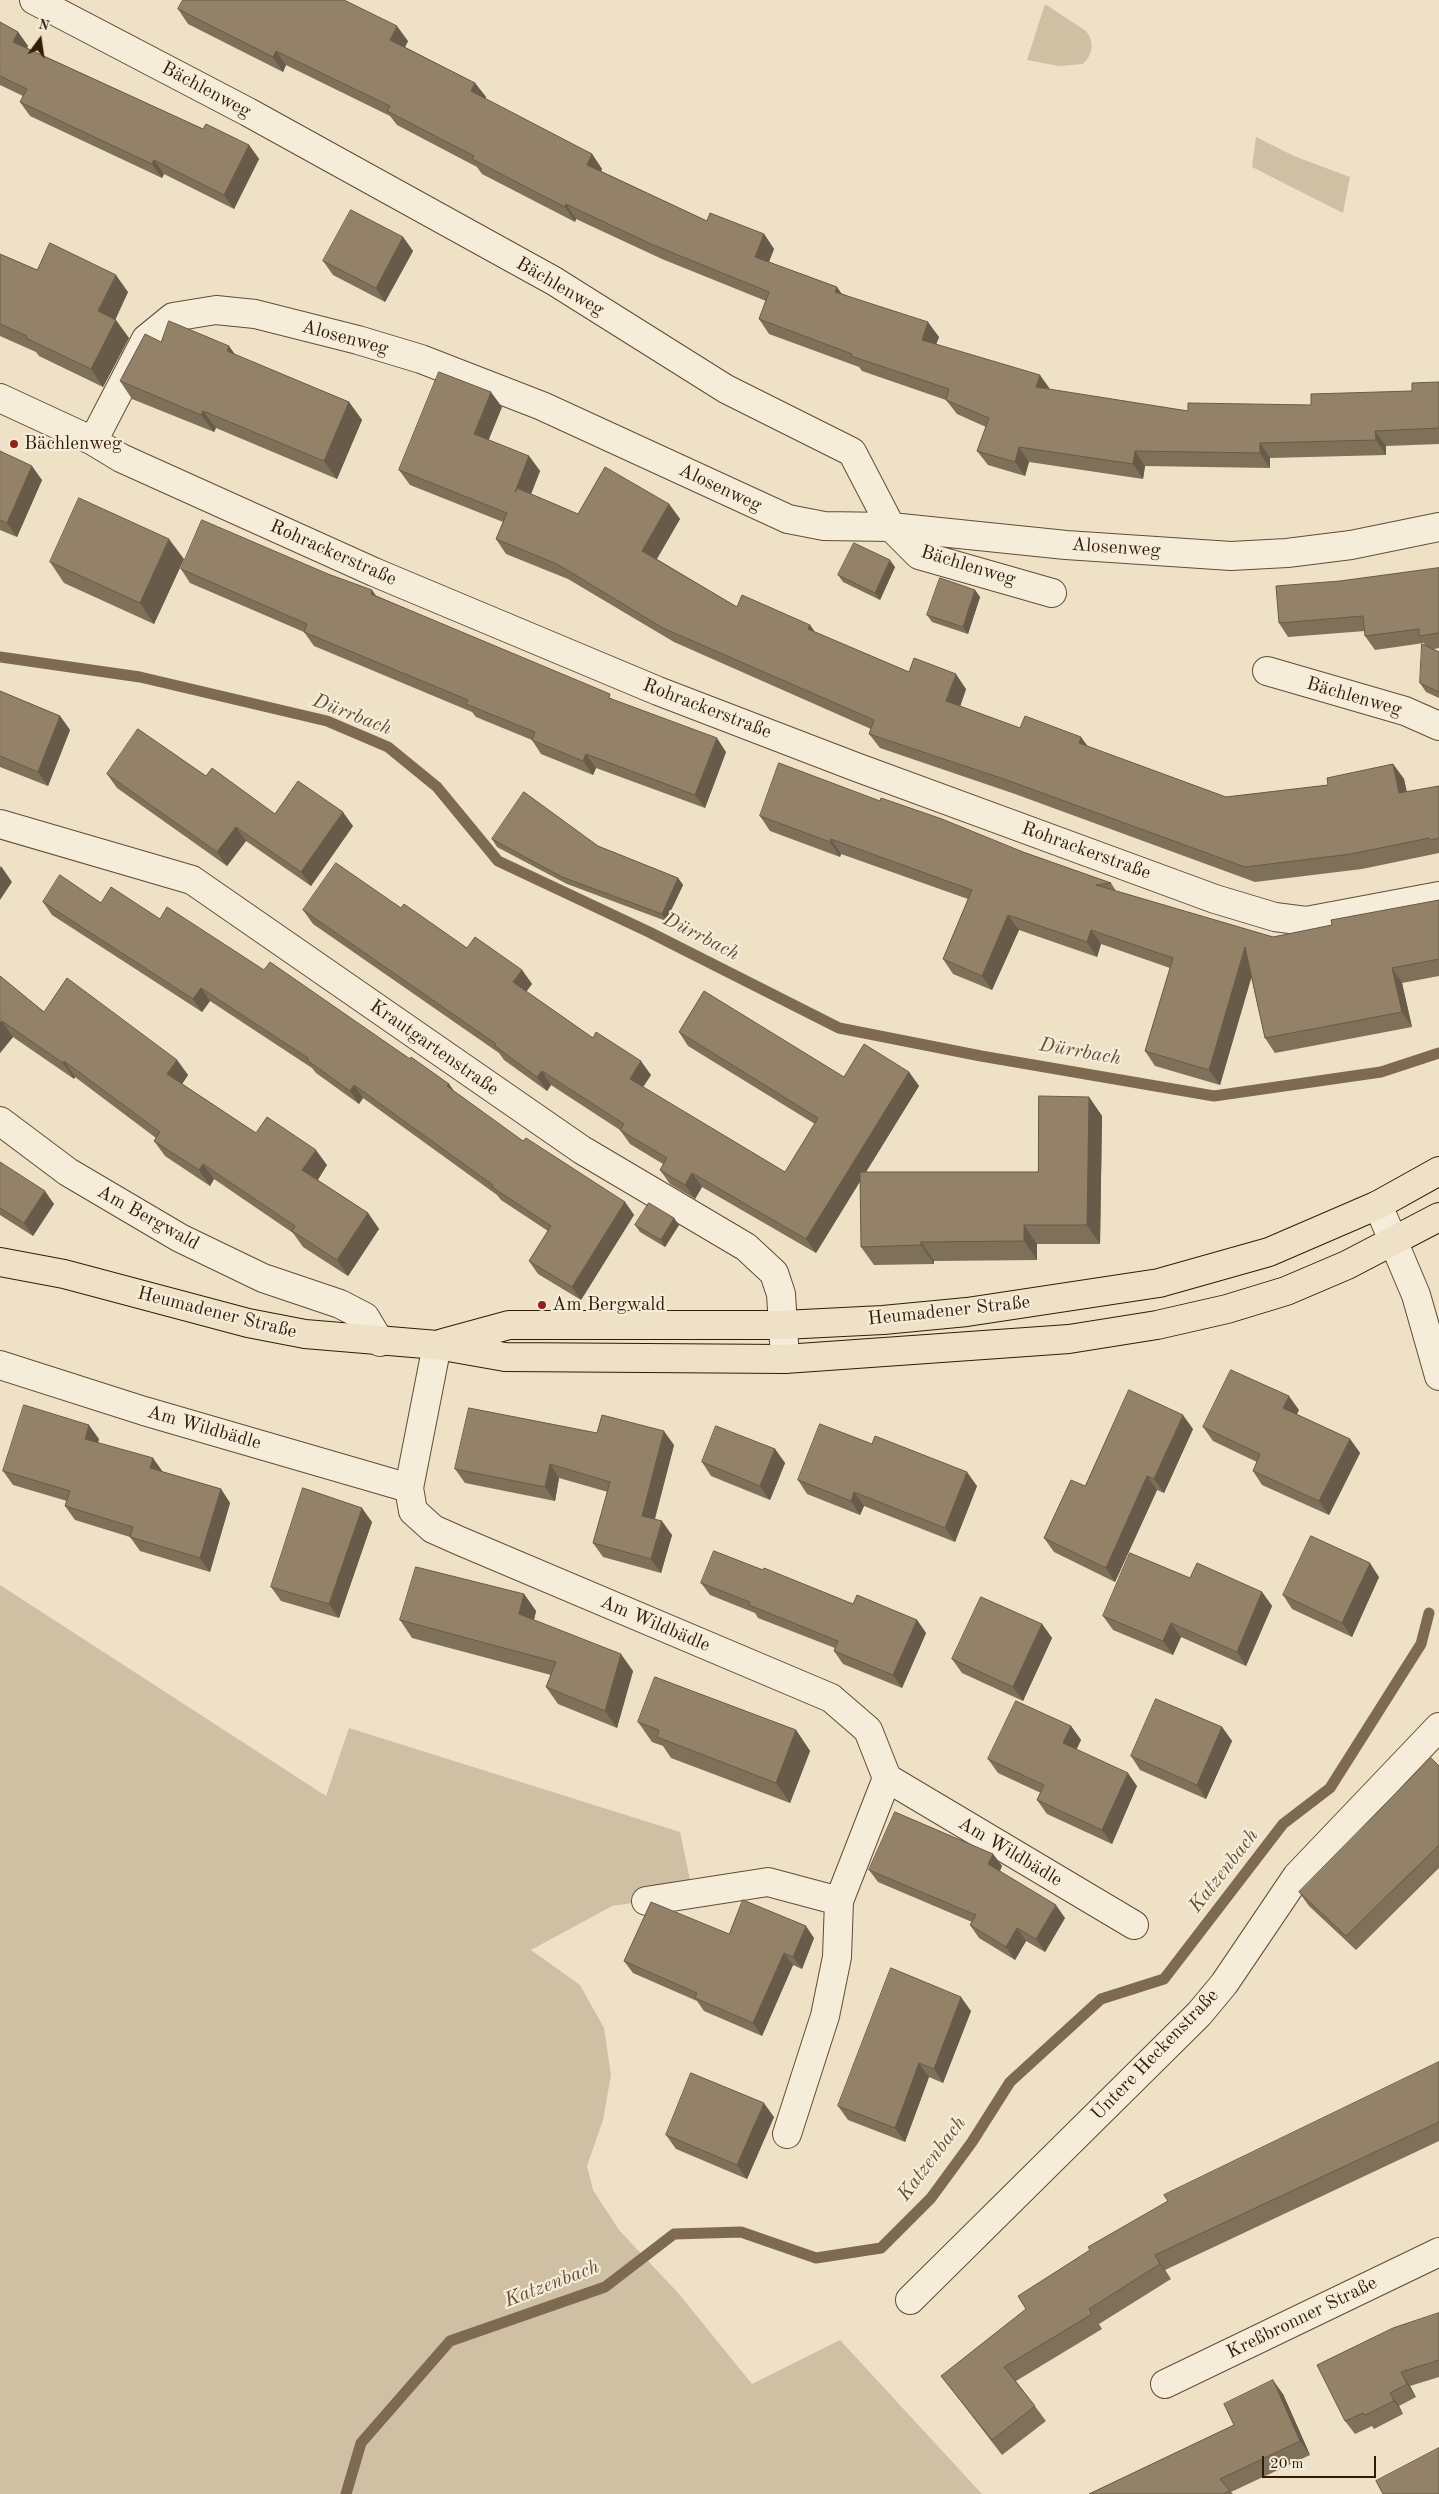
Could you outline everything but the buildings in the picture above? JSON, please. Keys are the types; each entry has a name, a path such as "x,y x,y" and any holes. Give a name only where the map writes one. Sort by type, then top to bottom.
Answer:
{"main road":[{"name":"Heumadener Straße","path":"437,1345 509,1325 783,1325 883,1320 967,1312 1159,1283 1269,1252 1378,1205 1439,1171"},
{"name":"Heumadener Straße","path":"0,1262 64,1274 258,1324 305,1334 380,1342 437,1345 505,1357 785,1358 1069,1339 1157,1325 1227,1309 1286,1291 1394,1242 1439,1217"}],"street":[{"name":"Bächlenweg","path":"34,0 248,112 554,281 726,389 852,452 891,528 919,555 1052,593"},
{"name":"Alosenweg","path":"93,441 146,339 173,317 216,310 254,314 358,340 421,359 542,406 788,520 824,526 891,528 1066,545 1231,556 1287,553 1351,545 1439,527"},
{"name":"Rohrackerstraße","path":"0,398 93,441 121,458 374,572 658,690 856,767 1215,899 1275,917 1306,921 1439,896"},
{"name":"Bächlenweg","path":"1267,672 1405,711 1439,726"},
{"name":"Krautgartenstraße","path":"0,824 192,880 582,1150 746,1247 774,1273 781,1294 785,1358"},
{"name":"Am Bergwald","path":"0,1121 68,1172 180,1238 263,1278 340,1304 365,1317 380,1342"},
{"path":"1378,1205 1416,1296 1439,1376"},
{"name":"Am Wildbädle","path":"437,1345 408,1488 413,1511 433,1529 831,1698 868,1730 887,1778 1134,1925"},
{"name":"Am Wildbädle","path":"0,1365 144,1411 408,1488"},
{"name":"Untere Heckenstraße","path":"910,2300 1198,2014 1224,1984 1297,1876 1439,1727"},
{"path":"787,2134 825,2016 837,1957 839,1901 887,1778"},
{"path":"646,1901 768,1882 839,1901"},
{"name":"Kreßbronner Straße","path":"1165,2384 1439,2252"}],"shaded area":[{"path":"1045,4 1086,31 1089,35 1092,48 1083,64 1059,66 1027,60"},
{"path":"1256,137 1294,156 1350,177 1343,213 1252,167"},
{"path":"0,1585 326,1796 349,1728 680,1832 693,1894 612,1906 531,1950 580,1985 604,2028 611,2075 603,2120 587,2166 593,2190 619,2230 679,2294 752,2384 840,2340 982,2494 0,2494"}],"waterway":[{"name":"Dürrbach","path":"0,657 140,677 327,721 388,747 437,787 498,861 649,932 839,1028 981,1056 1214,1096 1381,1072 1439,1053"},
{"name":"Katzenbach","path":"346,2494 361,2443 450,2341 605,2287 674,2234 741,2232 816,2258 881,2248 931,2198 972,2142 1010,2082 1101,1999 1164,1979 1283,1824 1330,1788 1421,1644 1429,1613"}],"place":[{"name":"Bächlenweg","path":"14,444"},
{"name":"Am Bergwald","path":"542,1305"}]}
